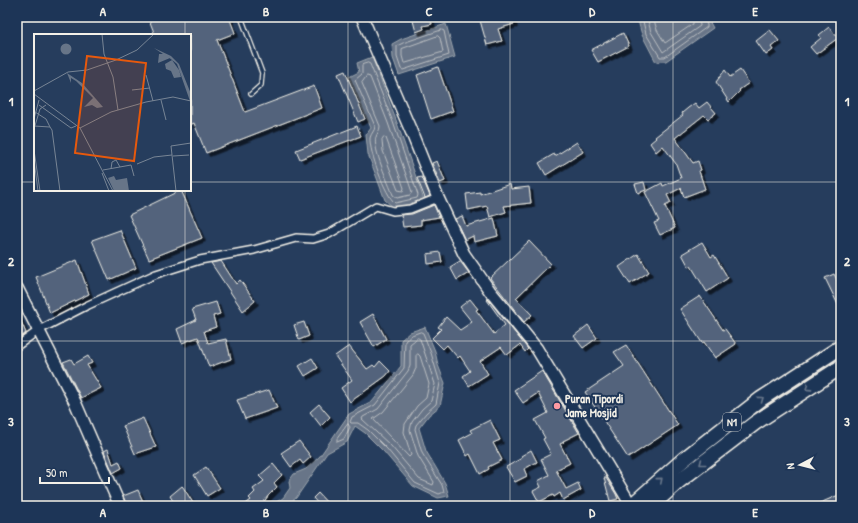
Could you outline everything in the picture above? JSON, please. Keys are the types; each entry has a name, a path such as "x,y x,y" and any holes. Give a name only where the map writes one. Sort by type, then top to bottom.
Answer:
{"highway":[{"name":"N1","path":"631,506 683,460 761,399 841,347"},
{"name":"N1","path":"651,506 679,481 754,423 841,367"}],"street":[{"path":"362,17 438,198 464,254 490,291 537,349 631,506"},
{"path":"17,346 39,330 86,306 156,274 200,260 254,250 296,238 312,239 329,234 376,206 393,211 410,209 438,198"},
{"path":"17,288 76,402 120,506"}],"lane":[{"path":"241,17 262,73 261,85 251,94"}],"water":[{"path":"637,17 707,17 713,28 666,61 656,62 642,35"},
{"path":"446,24 455,57 399,75 393,58 392,44 401,39"},
{"path":"372,57 424,200 408,205 393,207 385,200 368,154 366,135 371,128 349,77 359,72 357,63"},
{"path":"425,327 435,351 438,365 445,383 440,406 429,415 419,428 426,451 445,483 449,496 438,498 413,486 384,452 365,433 355,426 347,442 327,453 296,498 286,506 270,506 283,498 290,488 289,481 294,474 306,469 320,456 349,414 372,402 401,366 401,340 410,332"}],"building":[{"path":"148,17 229,17 235,33 217,40 245,112 314,86 322,108 206,153 194,123 191,124 191,34 155,34"},
{"path":"412,17 430,17 432,24 423,26 424,29 416,32"},
{"path":"479,17 512,17 514,24 498,29 502,41 487,45"},
{"path":"829,27 838,38 816,54 810,47 821,38 819,35"},
{"path":"770,30 779,41 771,47 773,50 766,55 756,41"},
{"path":"623,33 629,46 598,62 591,50"},
{"path":"438,67 453,111 431,119 417,75"},
{"path":"725,70 730,77 740,70 749,83 739,90 740,91 729,102 716,82"},
{"path":"345,71 365,119 358,122 338,74"},
{"path":"707,102 716,113 708,119 704,115 675,138 693,163 698,161 701,170 699,171 705,189 684,197 681,188 667,195 671,203 665,206 675,228 660,235 654,223 659,221 645,192 662,183 663,186 681,178 676,164 663,146 656,152 650,143 656,138 655,137 683,115 682,113 688,108 695,103 699,108"},
{"path":"357,126 361,136 300,159 296,150"},
{"path":"577,142 583,152 546,175 539,163 554,154 555,156"},
{"path":"437,161 445,181 440,183 432,163"},
{"path":"422,177 430,196 425,198 417,178"},
{"path":"644,182 646,190 638,193 635,184"},
{"path":"510,184 511,189 529,187 531,203 504,206 506,212 490,217 487,206 468,210 466,194 480,192 480,194"},
{"path":"181,191 202,238 149,259 129,215"},
{"path":"434,205 439,217 421,220 421,225 403,227 401,215 412,214"},
{"path":"462,216 466,226 494,218 498,236 474,242 473,236 465,240 455,219"},
{"path":"120,230 136,268 109,280 92,240"},
{"path":"529,241 551,264 516,298 532,315 524,322 490,278"},
{"path":"702,242 711,257 714,255 728,278 707,292 691,266 689,267 682,254"},
{"path":"440,252 442,262 428,264 427,254"},
{"path":"638,254 649,272 630,284 619,267"},
{"path":"77,260 89,294 50,313 36,277"},
{"path":"221,261 236,284 240,280 255,301 243,311 211,263"},
{"path":"460,261 469,273 457,280 450,267"},
{"path":"834,274 841,288 841,311 825,278"},
{"path":"700,296 723,330 725,329 736,344 715,358 704,342 702,343 680,309"},
{"path":"470,299 478,309 476,310 494,334 505,325 487,300 488,299 528,349 525,352 520,345 507,355 501,347 480,361 488,374 469,386 463,376 470,371 460,356 458,358 447,345 443,349 432,338 441,329 438,327 446,317 460,330 472,322 460,307"},
{"path":"216,302 220,314 213,316 216,327 204,331 208,343 226,339 231,359 209,367 198,337 182,343 177,329 196,320 192,309"},
{"path":"17,312 26,333 17,340"},
{"path":"373,314 386,339 374,347 360,322"},
{"path":"304,322 309,336 299,340 294,325"},
{"path":"588,325 597,338 583,348 574,336"},
{"path":"626,345 678,425 628,458 585,392 624,366 614,352"},
{"path":"349,346 367,369 373,365 375,367 380,361 390,371 386,376 350,402 341,388 352,380 335,356"},
{"path":"88,356 92,363 87,365 101,388 81,398 63,362 71,359 74,364"},
{"path":"312,358 318,368 305,376 299,366"},
{"path":"542,371 579,433 560,444 570,463 556,470 566,489 578,483 581,490 563,500 560,493 554,497 553,495 539,502 533,491 541,487 538,481 549,475 541,459 551,454 543,439 545,438 535,420 548,413 538,393 523,403 514,390"},
{"path":"269,390 277,408 245,419 237,400"},
{"path":"319,404 330,417 321,426 310,412"},
{"path":"143,418 156,447 135,454 123,426"},
{"path":"490,420 500,440 493,443 502,460 488,467 489,469 480,474 470,454 467,456 459,440 472,433 470,430"},
{"path":"299,441 311,457 303,464 300,460 291,467 281,453"},
{"path":"108,449 113,464 119,461 122,468 113,473 104,451"},
{"path":"531,450 537,462 524,469 527,476 515,482 506,467 522,458 521,456"},
{"path":"273,464 282,475 274,483 277,487 261,506 243,506 251,500 249,498 255,492 253,489 264,481 259,476"},
{"path":"206,467 220,488 207,496 194,475"},
{"path":"604,478 606,478 618,499 610,501"},
{"path":"182,486 195,506 176,506 170,496"},
{"path":"138,490 145,506 127,506 123,496"},
{"path":"318,493 330,506 320,506 313,498"},
{"path":"841,494 841,506 813,506"}],"place":[{"name":"Puran Tipordi Jame Mosjid","path":"557,406"}]}
